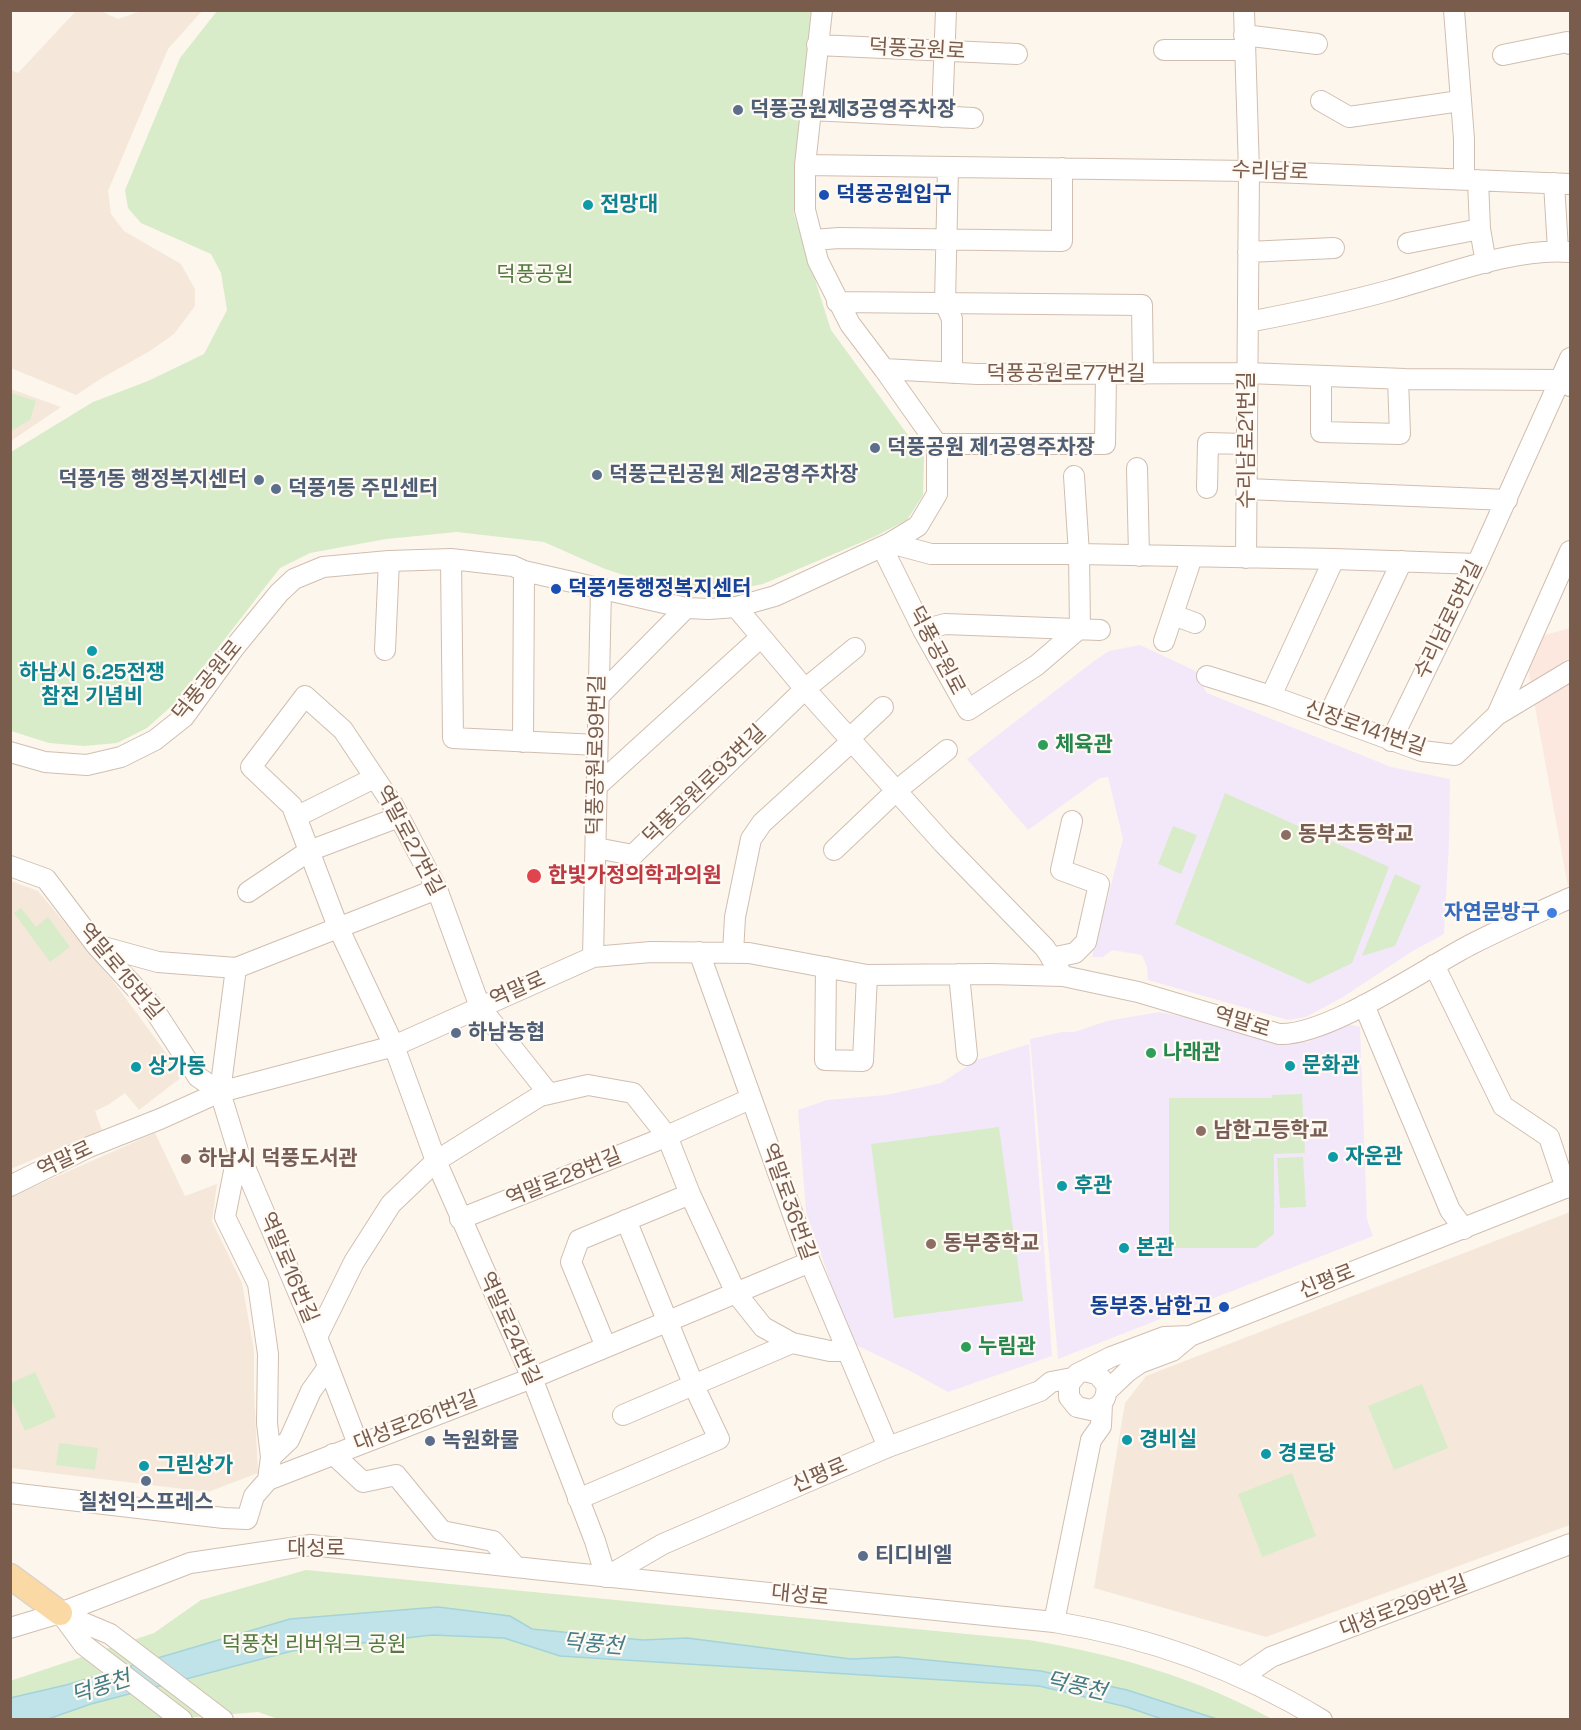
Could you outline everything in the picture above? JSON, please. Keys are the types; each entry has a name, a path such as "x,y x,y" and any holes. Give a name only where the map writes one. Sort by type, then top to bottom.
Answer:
{"main road":[{"path":"10,1576 60,1613"}],"street":[{"path":"822,10 805,165 806,210 818,261 850,324 937,444 1105,444 1106,374"},
{"path":"942,117 946,10"},
{"name":"수리남로21번길","path":"1244,10 1249,171 1246,558"},
{"path":"1454,10 1464,139 1486,263"},
{"path":"1503,55 1567,42 1570,44"},
{"path":"1164,50 1244,43 1317,44"},
{"name":"덕풍공원로","path":"817,45 1017,54"},
{"path":"1321,101 1349,117 1460,101"},
{"path":"811,110 973,118"},
{"name":"수리남로","path":"805,165 1249,171 1562,183"},
{"path":"948,167 945,303 952,319 952,373"},
{"path":"813,240 838,238 1062,242 1062,168"},
{"path":"1248,322 1337,305 1504,258 1564,251 1562,183"},
{"path":"1408,243 1480,229"},
{"path":"1248,252 1334,248"},
{"path":"837,302 1142,305 1143,374"},
{"name":"수리남로5번길","path":"1391,741 1566,383 1570,358"},
{"name":"덕풍공원로77번길","path":"884,369 952,373 1247,373 1566,383"},
{"path":"1321,376 1321,432 1400,434 1398,379"},
{"path":"1207,488 1208,443 1246,444"},
{"name":"덕풍공원로","path":"10,752 45,762 87,765 121,757 147,744 184,717 234,648 279,593 294,579 323,567 389,561 451,559 513,566 524,571 686,608 736,607 775,596 886,545 918,526 937,494 937,444"},
{"path":"1137,468 1140,556"},
{"path":"923,630 945,624 1090,629 1079,554 1074,476"},
{"path":"1246,489 1507,500"},
{"path":"886,545 931,554 1079,554 1477,564"},
{"name":"덕풍공원로","path":"886,545 923,630 968,710 1090,629"},
{"path":"1497,715 1570,551"},
{"path":"1164,641 1192,557"},
{"path":"451,559 453,738 597,745"},
{"path":"1271,696 1334,559"},
{"path":"384,650 389,561"},
{"path":"1328,717 1402,561"},
{"path":"523,742 524,571"},
{"name":"덕풍공원로99번길","path":"593,957 601,589"},
{"path":"736,607 805,689 943,843 1045,948 1063,976"},
{"path":"598,697 686,608"},
{"path":"1173,615 1195,623"},
{"path":"597,786 761,637"},
{"path":"805,689 855,648"},
{"name":"신장로141번길","path":"1207,676 1271,696 1422,751 1455,755 1497,715 1570,671"},
{"name":"덕풍공원로93번길","path":"596,848 633,855 805,689"},
{"name":"역말로27번길","path":"251,767 305,696 343,730 399,817 437,889 480,1006"},
{"path":"733,952 735,916 751,839 762,823 852,741 852,736 884,707"},
{"path":"834,849 896,791 947,750"},
{"name":"역말로24번길","path":"251,767 292,806 338,927 394,1046 435,1161 532,1378 596,1541 606,1576"},
{"path":"296,817 374,778"},
{"path":"248,892 309,850 399,817"},
{"path":"1051,958 1075,953 1086,942 1099,884 1061,870 1072,821"},
{"name":"역말로15번길","path":"10,866 46,879 96,945 152,1005 198,1077 220,1092"},
{"path":"96,945 158,962 236,968 437,889"},
{"name":"역말로","path":"10,1186 89,1147 220,1092 394,1046 593,957 651,952 749,952 867,975 1063,976 1138,992 1279,1034 1292,1035 1328,1022 1364,1005 1471,944 1570,898"},
{"name":"역말로36번길","path":"699,952 810,1262 888,1447"},
{"name":"신평로","path":"606,1576 663,1544 888,1447 1040,1391 1051,1382 1078,1375 1111,1357 1164,1337 1190,1336 1568,1187 1549,1137 1503,1106 1434,965"},
{"path":"826,967 825,1060 863,1061 867,975"},
{"path":"220,1092 236,968"},
{"path":"958,974 967,1055"},
{"path":"1364,1005 1449,1210 1464,1229"},
{"path":"480,1006 549,1094"},
{"path":"317,1337 354,1262 391,1204 435,1161 540,1096 588,1085 633,1093 667,1136 690,1194 736,1293 763,1327 792,1343 830,1352 847,1352"},
{"name":"역말로16번길","path":"220,1092 238,1151 317,1337 358,1444"},
{"name":"역말로28번길","path":"460,1219 667,1136 750,1099"},
{"path":"10,1493 247,1519 254,1496 267,1480 271,1457 267,1423 268,1353 258,1284 225,1217 238,1151"},
{"path":"606,1347 571,1262 579,1240 690,1194"},
{"path":"578,1499 719,1439 694,1386 626,1220"},
{"name":"대성로261번길","path":"267,1480 532,1378 810,1262"},
{"name":"신평로","path":"1104,1397 1127,1372 1140,1363 1172,1352 1190,1336"},
{"path":"623,1415 792,1343"},
{"path":"271,1457 289,1440 311,1391 328,1367"},
{"path":"1054,1622 1091,1440 1101,1426 1104,1397 1102,1378 1091,1371 1078,1375 1068,1390 1091,1440"},
{"path":"1040,1391 1091,1410 1104,1397"},
{"path":"333,1454 363,1482 396,1475 442,1531 493,1541 516,1567"},
{"name":"대성로","path":"247,1519 260,1551"},
{"name":"대성로299번길","path":"1242,1677 1271,1657 1570,1544"},
{"name":"대성로","path":"10,1628 60,1613 190,1563 311,1545 1054,1622 1095,1629 1161,1646 1242,1677 1322,1719"},
{"path":"60,1613 110,1635 223,1719"},
{"path":"60,1613 84,1645 182,1719"}],"shaded area":[{"path":"76,11 101,11 118,19 141,11 202,11 168,49 108,191 111,214 124,231 181,264 195,289 195,306 174,334 76,395 11,368 10,70 18,73"},
{"path":"11,389 61,407 11,441"},
{"path":"1570,628 1570,898 1523,641"},
{"name":"동부초등학교","path":"1140,645 1204,675 1200,682 1207,693 1391,767 1450,779 1444,934 1411,952 1343,997 1306,1017 1288,1020 1148,980 1147,967 1142,955 1112,950 1103,957 1092,957 1123,839 1108,777 1100,778 1028,830 967,759 1109,651"},
{"path":"11,881 38,891 113,981 183,1076 139,1110 125,1093 95,1111 102,1130 11,1169"},
{"name":"남한고등학교","path":"1159,1012 1213,1022 1267,1042 1308,1042 1348,1024 1360,1027 1367,1219 1373,1236 1058,1359 1030,1039 1062,1032 1074,1032 1107,1021"},
{"name":"동부중학교","path":"1029,1044 1052,1356 948,1392 852,1343 806,1212 798,1110 827,1100 886,1095 941,1083 977,1060"},
{"path":"155,1133 185,1196 217,1184 212,1221 242,1283 254,1350 258,1473 208,1492 11,1468 10,1197"},
{"path":"1570,1212 1570,1525 1266,1637 1094,1588 1125,1403 1146,1376"}],"green space":[{"name":"덕풍공원","path":"217,11 811,11 794,214 831,330 924,457 923,495 907,520 874,537 763,584 712,594 684,594 605,569 544,542 457,532 386,539 310,553 280,568 175,703 147,728 117,743 84,746 49,743 11,731 11,452 93,402 148,381 204,354 227,310 221,273 211,254 141,223 128,208 125,190 180,58"},
{"path":"11,393 36,401 30,420 11,431"},
{"path":"1225,793 1389,867 1352,963 1309,984 1175,924"},
{"path":"1173,826 1197,835 1181,874 1158,864"},
{"path":"1395,874 1421,886 1395,946 1362,956"},
{"path":"21,908 36,927 48,917 70,947 50,962 14,913"},
{"path":"1302,1094 1305,1153 1274,1154 1274,1234 1256,1248 1169,1248 1169,1098 1272,1098 1272,1095"},
{"path":"999,1127 1023,1301 894,1318 871,1144"},
{"path":"1303,1157 1306,1207 1280,1208 1277,1158"},
{"path":"35,1372 56,1417 25,1431 11,1399 11,1383"},
{"path":"1422,1384 1448,1448 1394,1470 1368,1406"},
{"path":"59,1443 98,1448 95,1470 56,1465"},
{"path":"1292,1473 1316,1536 1262,1557 1238,1494"},
{"name":"덕풍천 리버워크 공원","path":"306,1570 1029,1640 1092,1652 1154,1669 1214,1691 1272,1719 281,1720 258,1712 159,1720 11,1720 10,1681 154,1633 201,1600"}],"water":[{"name":"덕풍천","path":"438,1607 510,1616 532,1629 643,1640 687,1638 851,1659 897,1657 1041,1671 1127,1690 1217,1719 1162,1719 1127,1707 1039,1686 560,1656 504,1638 432,1635 292,1651 91,1704 48,1719 11,1719 10,1698 66,1685 290,1619"}],"place":[{"name":"덕풍공원제3공영주차장","path":"738,110"},
{"name":"덕풍공원입구","path":"824,195"},
{"name":"전망대","path":"588,205"},
{"name":"덕풍공원 제1공영주차장","path":"875,448"},
{"name":"덕풍근린공원 제2공영주차장","path":"597,475"},
{"name":"덕풍1동 행정복지센터","path":"259,480"},
{"name":"덕풍1동 주민센터","path":"276,489"},
{"name":"덕풍1동행정복지센터","path":"556,589"},
{"name":"하남시 6.25전쟁 참전 기념비","path":"92,651"},
{"name":"체육관","path":"1043,745"},
{"name":"동부초등학교","path":"1286,835"},
{"name":"한빛가정의학과의원","path":"534,876"},
{"name":"자연문방구","path":"1552,913"},
{"name":"하남농협","path":"456,1033"},
{"name":"나래관","path":"1151,1053"},
{"name":"문화관","path":"1290,1066"},
{"name":"상가동","path":"136,1067"},
{"name":"남한고등학교","path":"1201,1131"},
{"name":"자운관","path":"1333,1157"},
{"name":"하남시 덕풍도서관","path":"186,1159"},
{"name":"후관","path":"1062,1186"},
{"name":"동부중학교","path":"931,1244"},
{"name":"본관","path":"1124,1248"},
{"name":"동부중.남한고","path":"1224,1307"},
{"name":"누림관","path":"966,1347"},
{"name":"경비실","path":"1127,1440"},
{"name":"녹원화물","path":"430,1441"},
{"name":"경로당","path":"1266,1454"},
{"name":"그린상가","path":"144,1466"},
{"name":"칠천익스프레스","path":"146,1481"},
{"name":"티디비엘","path":"863,1556"}]}
